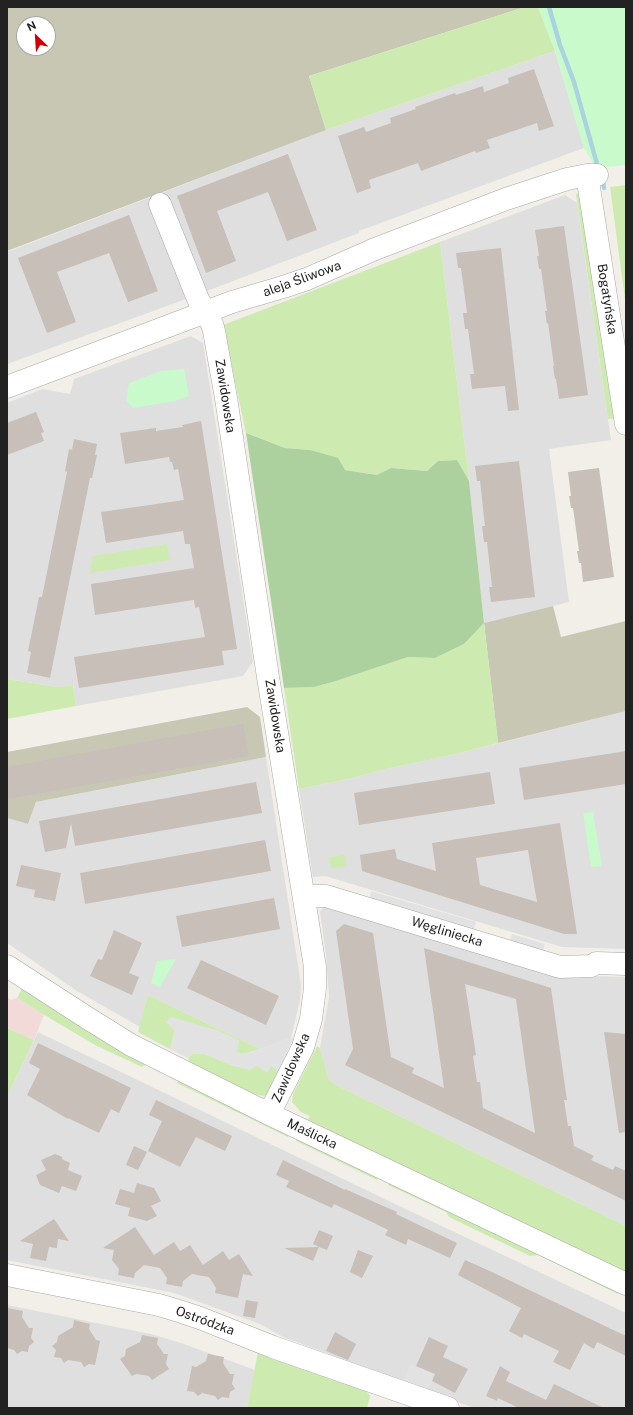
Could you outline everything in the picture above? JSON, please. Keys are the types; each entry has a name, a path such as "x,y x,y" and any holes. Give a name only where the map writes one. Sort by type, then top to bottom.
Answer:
{"street":[{"name":"aleja Śliwowa","path":"7,387 232,302 307,279 375,249 506,199 567,178 592,175"},
{"name":"Bogatyńska","path":"592,175 626,424"},
{"name":"Zawidowska","path":"160,204 198,299 212,324 226,398 314,967 315,988 311,1019 303,1047 270,1114"},
{"name":"Węgliniecka","path":"304,896 326,896 560,967 593,964 626,964"},
{"name":"Maślicka","path":"7,966 131,1045 270,1114 626,1284"},
{"name":"Ostródzka","path":"7,1275 170,1309 200,1318 273,1347 394,1399 448,1408"}],"shaded area":[{"path":"7,7 525,7 309,76 326,130 7,251"},
{"path":"555,51 584,148 359,231 359,233 178,302 7,364 7,252 326,130"},
{"path":"565,195 577,203 611,440 549,449 569,602 484,623 469,481 440,242"},
{"path":"191,336 203,343 253,662 243,676 76,706 73,685 58,687 7,679 7,403 42,389 70,394 74,379"},
{"path":"553,606 561,637 626,621 626,711 498,743 484,623"},
{"path":"247,707 260,717 266,757 36,802 28,824 7,818 7,752"},
{"path":"626,711 626,949 562,947 325,876 313,877 299,789 448,756"},
{"path":"266,757 301,985 300,1000 291,1038 260,1049 148,995 140,1027 77,991 7,943 7,818 28,824 36,802"},
{"path":"371,891 476,922 472,934 369,901"},
{"path":"325,905 555,975 626,977 626,1226 342,1088 329,1080 320,1048 329,997 326,955 320,912"},
{"path":"512,934 545,944 542,955 509,944"},
{"path":"7,997 11,1000 17,998 44,1015 34,1040 7,1028"},
{"path":"171,1017 216,1030 239,1041 237,1052 243,1054 291,1038 293,1039 278,1071 271,1066 267,1073 257,1066 250,1070 234,1066 204,1054 192,1054 188,1058 170,1049 175,1031 166,1022"},
{"path":"38,1032 393,1203 626,1313 626,1408 474,1408 283,1337 260,1324 174,1293 7,1260 7,1097"},
{"path":"7,1305 151,1334 184,1344 255,1370 247,1408 7,1408"},
{"path":"411,1364 435,1374 427,1392 403,1381"}],"green space":[{"path":"525,7 538,7 555,51 326,130 309,76"},
{"path":"538,7 626,7 626,165 596,168 584,148 555,51"},
{"path":"626,185 626,307 610,187"},
{"path":"585,193 617,418 608,419 576,194"},
{"path":"440,242 469,481 457,460 438,461 427,471 391,468 378,475 345,470 310,450 285,448 246,433 223,325"},
{"path":"184,369 189,396 175,401 133,408 126,400 129,383 161,371"},
{"path":"246,433 285,448 310,450 338,458 345,470 377,475 391,468 427,471 438,461 457,460 469,481 484,623 464,644 435,658 408,657 314,687 284,688"},
{"path":"167,544 170,560 90,573 93,556"},
{"path":"484,623 498,743 448,756 299,789 284,688 314,687 408,657 435,658 464,644"},
{"path":"7,679 58,687 73,685 76,706 7,719"},
{"path":"593,812 602,866 591,867 583,813"},
{"path":"345,855 347,866 331,868 329,857"},
{"path":"176,959 160,987 151,983 157,961"},
{"path":"23,986 146,1064 142,1067 95,1045 17,998"},
{"path":"148,995 260,1049 243,1054 236,1052 239,1041 216,1030 175,1031 170,1049 138,1032"},
{"path":"7,1028 34,1040 7,1097"},
{"path":"317,1046 320,1048 329,1080 342,1088 626,1226 626,1275 307,1120 310,1116 301,1112 292,1102 293,1094"},
{"path":"192,1054 204,1054 234,1066 271,1065 284,1074 271,1092 264,1096 257,1095 187,1063 189,1060 188,1058"},
{"path":"181,1075 292,1129 288,1137 177,1083"},
{"path":"300,1133 381,1173 377,1180 296,1141"},
{"path":"391,1178 621,1287 618,1294 538,1255 530,1256 449,1217 446,1212 388,1185"},
{"path":"258,1352 366,1391 370,1396 367,1408 247,1408"}],"building":[{"path":"534,69 554,126 539,131 537,123 487,140 490,148 476,153 475,151 421,171 418,163 369,180 371,188 357,193 338,136 364,127 366,132 391,123 390,118 416,109 415,107 455,93 456,95 483,86 484,92 509,83 508,78"},
{"path":"288,154 317,230 287,241 268,192 217,211 236,261 206,273 177,196"},
{"path":"129,215 158,291 128,302 109,253 57,272 76,322 47,333 18,258"},
{"path":"564,226 588,395 559,399 545,311 547,311 541,269 539,269 537,256 539,256 535,230"},
{"path":"501,248 519,410 508,411 505,386 472,389 470,374 474,374 468,329 465,329 463,313 467,313 461,268 458,268 456,253"},
{"path":"36,412 44,432 41,433 44,441 7,455 7,423"},
{"path":"201,421 237,649 222,651 224,665 79,688 74,657 205,637 199,607 195,608 194,600 95,615 91,584 194,568 190,544 185,544 183,531 106,543 101,512 184,500 178,469 174,470 169,457 125,464 120,433 156,428 156,431 183,427 182,425"},
{"path":"74,439 97,444 95,455 97,455 92,478 90,478 50,678 27,673 31,652 28,651 39,597 42,597 67,472 65,471 69,449 72,450"},
{"path":"519,461 535,597 491,602 489,587 492,587 487,542 484,542 482,526 485,526 480,481 477,481 475,466"},
{"path":"599,468 614,577 583,582 581,563 579,563 577,551 579,551 573,508 571,508 569,496 571,496 568,472"},
{"path":"243,724 249,756 7,799 7,767"},
{"path":"626,751 626,784 524,800 519,768"},
{"path":"490,772 495,804 359,825 354,793"},
{"path":"256,782 262,813 75,846 71,823 66,848 45,852 39,821"},
{"path":"560,823 577,934 564,934 362,871 360,855 395,849 397,859 436,871 432,843","holes":["528,850 537,902 480,885 476,858"]},
{"path":"265,840 271,871 85,904 80,873"},
{"path":"21,865 61,873 55,901 34,897 35,890 16,886"},
{"path":"274,898 280,929 182,947 176,916"},
{"path":"344,924 373,933 391,1057 414,1068 412,1073 444,1088 424,948 551,988 567,1100 564,1100 568,1126 571,1126 574,1146 594,1156 591,1160 613,1170 615,1166 626,1171 626,1201 345,1065 353,1049 336,931","holes":["465,984 516,999 535,1133 483,1108 480,1082 477,1082 473,1056 476,1055"]},
{"path":"114,930 142,943 129,973 139,977 132,995 90,976 98,959 102,960"},
{"path":"201,960 279,996 266,1025 187,988"},
{"path":"604,1032 626,1034 626,1132 619,1133"},
{"path":"38,1043 131,1088 119,1113 111,1109 99,1133 68,1119 27,1095 40,1069 29,1063"},
{"path":"156,1100 232,1136 225,1151 196,1137 180,1167 148,1151 162,1121 149,1115"},
{"path":"134,1146 147,1152 138,1170 126,1165"},
{"path":"55,1154 70,1163 68,1170 82,1176 76,1191 62,1186 59,1193 40,1185 36,1175 46,1170 41,1160"},
{"path":"283,1160 345,1190 397,1212 396,1214 457,1243 450,1258 408,1239 406,1245 385,1235 388,1230 372,1222 334,1204 332,1208 286,1187 289,1181 276,1175"},
{"path":"137,1183 154,1188 161,1201 151,1206 157,1216 147,1221 128,1216 130,1208 115,1204 120,1189 134,1193"},
{"path":"54,1219 69,1241 58,1239 57,1248 49,1247 46,1261 30,1258 33,1244 20,1241"},
{"path":"135,1227 154,1255 174,1242 180,1251 190,1245 203,1265 223,1251 229,1260 239,1254 253,1276 243,1274 238,1298 215,1293 216,1288 209,1277 192,1274 183,1281 182,1287 166,1284 167,1278 160,1268 144,1265 135,1273 134,1278 118,1275 119,1269 112,1260 114,1250 103,1248"},
{"path":"319,1230 333,1236 327,1250 313,1244"},
{"path":"319,1247 313,1261 284,1248"},
{"path":"358,1250 373,1256 362,1278 350,1272"},
{"path":"465,1260 626,1336 626,1356 597,1342 594,1349 584,1343 570,1370 553,1362 559,1351 524,1334 522,1338 509,1331 521,1308 458,1275"},
{"path":"246,1300 258,1302 255,1318 243,1316"},
{"path":"7,1308 23,1311 22,1317 29,1328 33,1328 31,1338 34,1342 29,1346 28,1352 22,1351 17,1354 14,1350 7,1348"},
{"path":"74,1320 90,1324 89,1329 96,1340 100,1341 95,1365 89,1364 84,1367 81,1362 68,1360 64,1363 61,1358 54,1357 56,1350 52,1346 57,1342 58,1336 73,1327"},
{"path":"335,1332 356,1344 348,1360 326,1351"},
{"path":"142,1335 158,1338 157,1344 164,1354 168,1354 166,1364 169,1369 152,1380 149,1376 136,1374 132,1376 120,1359 125,1356 126,1349 140,1342"},
{"path":"429,1337 448,1346 443,1357 468,1369 455,1393 432,1381 435,1374 416,1366"},
{"path":"208,1354 224,1357 223,1363 230,1374 234,1374 232,1384 235,1389 230,1392 229,1398 222,1397 218,1400 215,1396 202,1393 198,1396 194,1392 187,1391 192,1366 196,1367 206,1361"},
{"path":"500,1366 510,1372 506,1381 546,1400 554,1384 604,1408 519,1408 498,1398 497,1401 486,1396"}],"waterway":[{"path":"549,7 560,45 574,82 597,164"},
{"path":"603,182 604,188"}]}
